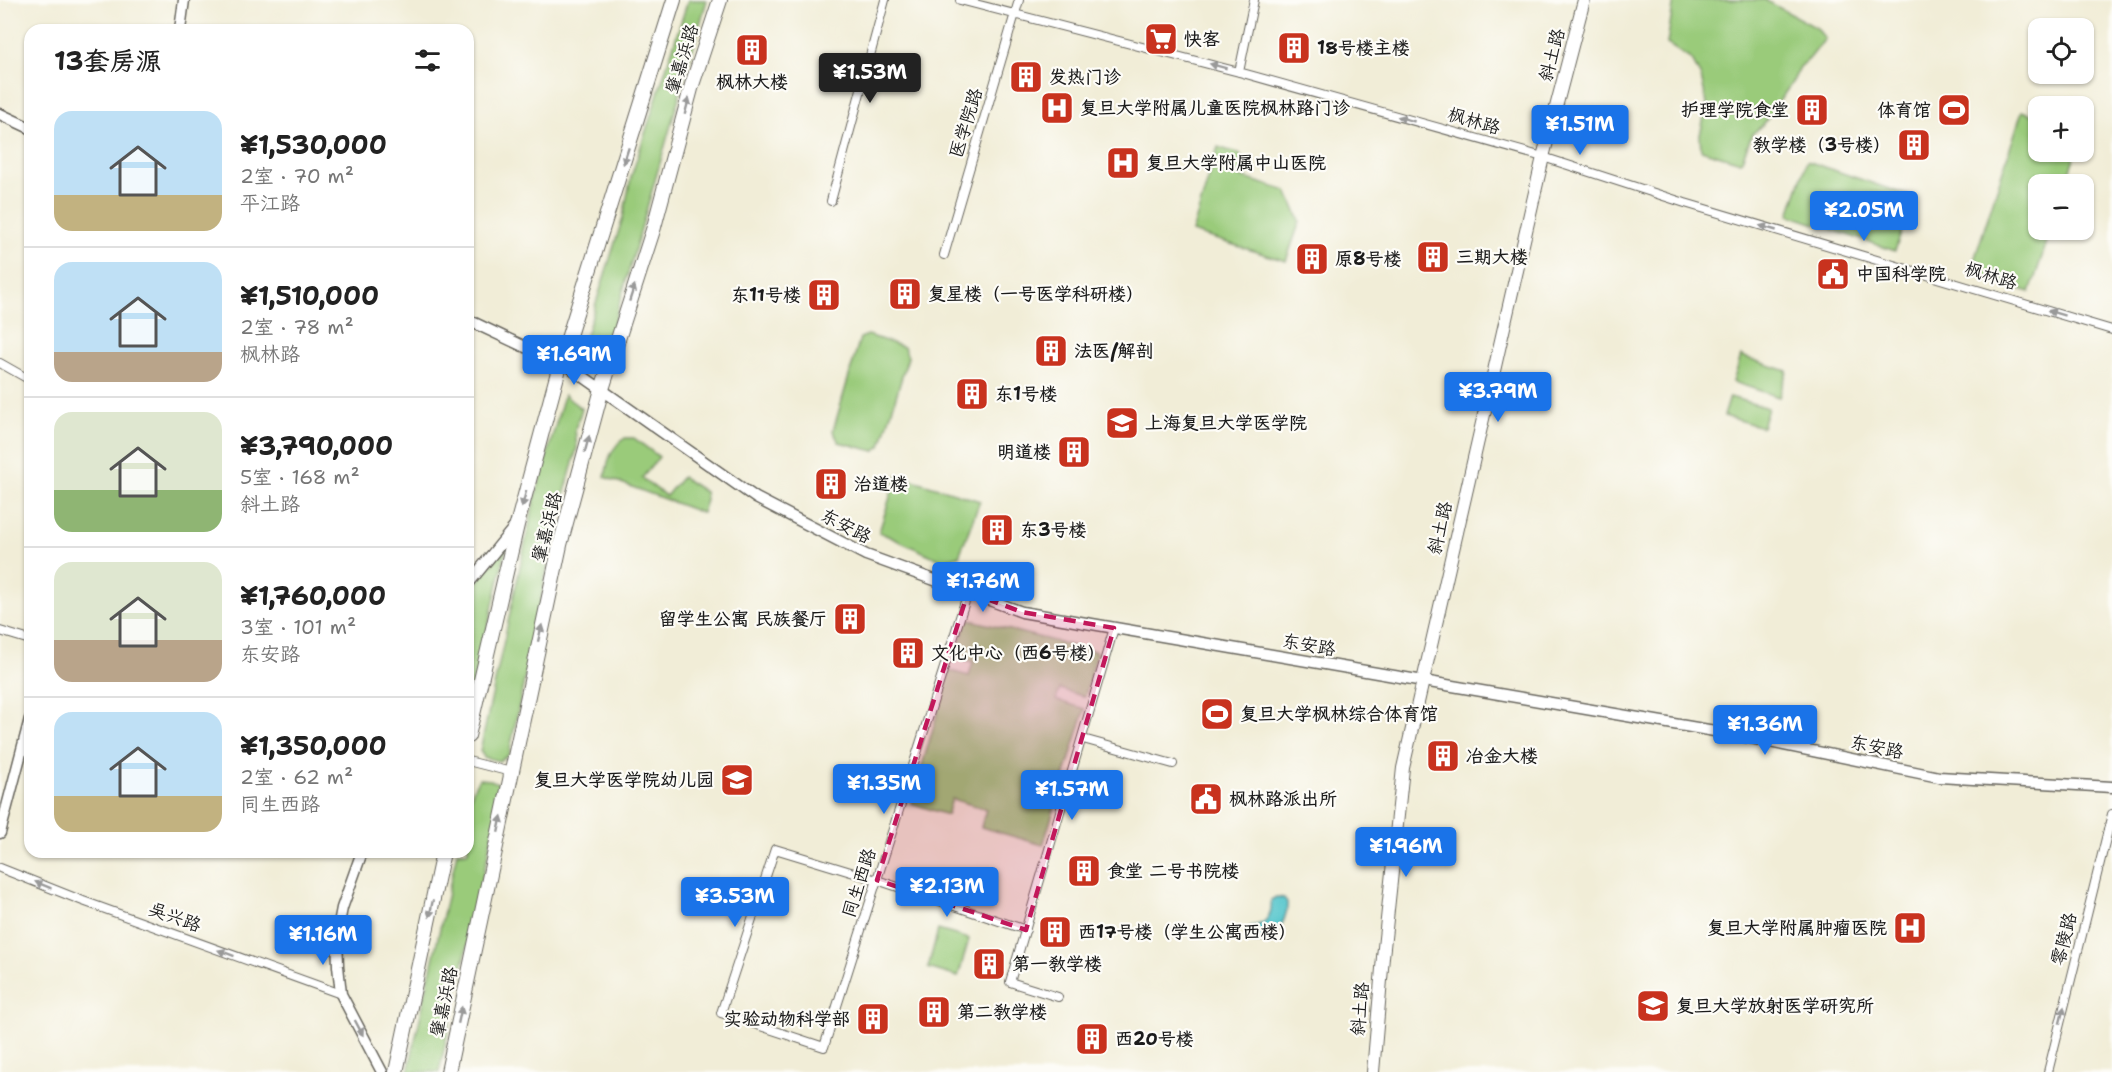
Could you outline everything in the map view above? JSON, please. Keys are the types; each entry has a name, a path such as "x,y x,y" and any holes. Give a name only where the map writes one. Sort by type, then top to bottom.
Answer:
{"main road":[{"name":"肇嘉浜路","path":"474,710 517,525 561,361 674,0"},
{"name":"肇嘉浜路","path":"448,1072 560,544 602,389 654,227 692,85 720,0"},
{"name":"斜土路","path":"1373,1072 1403,768 1543,157 1584,0"},
{"name":"肇嘉浜路","path":"396,1072 442,858"}],"street":[{"path":"181,24 184,0"},
{"path":"831,201 885,0"},
{"name":"枫林路","path":"960,0 1239,72 1543,157 1685,203 2112,330"},
{"name":"医学院路","path":"944,255 1019,0"},
{"path":"1239,72 1254,0"},
{"path":"0,114 24,125"},
{"name":"东安路","path":"474,323 561,361 756,498 866,555 1022,612 1726,734 1939,777 2112,787"},
{"path":"0,363 24,377"},
{"name":"肇嘉浜路","path":"474,577 517,525"},
{"name":"同生西路","path":"877,880 775,849 721,1013 824,1047 877,880 968,592"},
{"path":"1058,997 1010,982 1114,628"},
{"path":"0,630 24,638"},
{"path":"1083,739 1173,764"},
{"path":"0,833 24,742"},
{"path":"474,763 511,772"},
{"name":"零陵路","path":"2048,1072 2112,814"},
{"path":"360,858 342,908 337,934 341,994 382,1072"},
{"name":"吴兴路","path":"0,868 83,901 341,994"},
{"path":"877,880 1026,930"}],"highlighted area":[{"path":"968,592 1022,612 1114,628 1026,930 877,880"}],"green space":[{"path":"688,0 707,0 609,340 599,347 590,347 586,345 585,338 623,217 631,177"},
{"path":"1674,0 1765,0 1817,28 1825,39 1800,67 1763,125 1752,134 1741,162 1701,150 1700,135 1707,104 1701,77 1692,60 1667,44"},
{"path":"2022,111 2028,113 2028,162 2073,162 2068,174 2028,174 2028,240 2048,240 2030,292 1970,273"},
{"path":"1218,147 1240,154 1244,163 1241,177 1287,191 1300,221 1286,261 1192,232"},
{"path":"1807,161 1913,197 1895,251 1789,215"},
{"path":"868,335 904,347 908,357 881,446 874,451 839,442 833,431 860,338"},
{"path":"1741,356 1787,371 1779,397 1733,382"},
{"path":"564,395 582,409 575,429 577,448 555,529 509,755 499,761 484,757 480,751 534,502"},
{"path":"1730,397 1768,408 1762,427 1724,416"},
{"path":"625,438 634,438 659,457 642,478 666,496 682,477 705,492 706,500 702,513 605,477 613,451"},
{"path":"897,475 980,501 959,556 943,561 879,532"},
{"path":"507,545 474,687 474,586"},
{"path":"967,619 1097,652 1085,697 1060,689 1056,700 1085,709 1043,845 981,827 986,809 952,799 947,815 911,803 950,671 969,676 973,662 956,657"},
{"path":"479,779 491,780 499,784 501,796 439,1072 408,1072 456,858 474,858 474,787"},
{"path":"938,930 969,939 958,977 928,968"}],"water":[{"path":"1276,897 1284,898 1287,902 1286,915 1282,923 1262,942 1253,942 1248,932 1251,926 1261,924 1267,918 1271,910 1271,900"}],"place":[{"name":"快客","path":"1161,39"},
{"name":"18号楼主楼","path":"1294,48"},
{"name":"枫林大楼","path":"752,50"},
{"name":"发热门诊","path":"1026,77"},
{"name":"复旦大学附属儿童医院枫林路门诊","path":"1057,108"},
{"name":"护理学院食堂","path":"1812,110"},
{"name":"体育馆","path":"1954,110"},
{"name":"教学楼（3号楼）","path":"1914,145"},
{"name":"复旦大学附属中山医院","path":"1123,163"},
{"name":"三期大楼","path":"1433,257"},
{"name":"原8号楼","path":"1312,259"},
{"name":"中国科学院","path":"1833,274"},
{"name":"复星楼（一号医学科研楼）","path":"905,294"},
{"name":"东11号楼","path":"824,295"},
{"name":"法医/解剖","path":"1051,351"},
{"name":"东1号楼","path":"972,394"},
{"name":"上海复旦大学医学院","path":"1122,423"},
{"name":"明道楼","path":"1074,452"},
{"name":"治道楼","path":"831,484"},
{"name":"东3号楼","path":"997,530"},
{"name":"留学生公寓 民族餐厅","path":"850,619"},
{"name":"文化中心（西6号楼）","path":"908,653"},
{"name":"复旦大学枫林综合体育馆","path":"1217,714"},
{"name":"冶金大楼","path":"1443,756"},
{"name":"复旦大学医学院幼儿园","path":"737,780"},
{"name":"枫林路派出所","path":"1206,799"},
{"name":"食堂 二号书院楼","path":"1084,871"},
{"name":"复旦大学附属肿瘤医院","path":"1910,928"},
{"name":"西17号楼（学生公寓西楼）","path":"1055,932"},
{"name":"第一教学楼","path":"989,964"},
{"name":"复旦大学放射医学研究所","path":"1653,1006"},
{"name":"第二教学楼","path":"934,1012"},
{"name":"实验动物科学部","path":"873,1019"},
{"name":"西20号楼","path":"1092,1039"}]}
